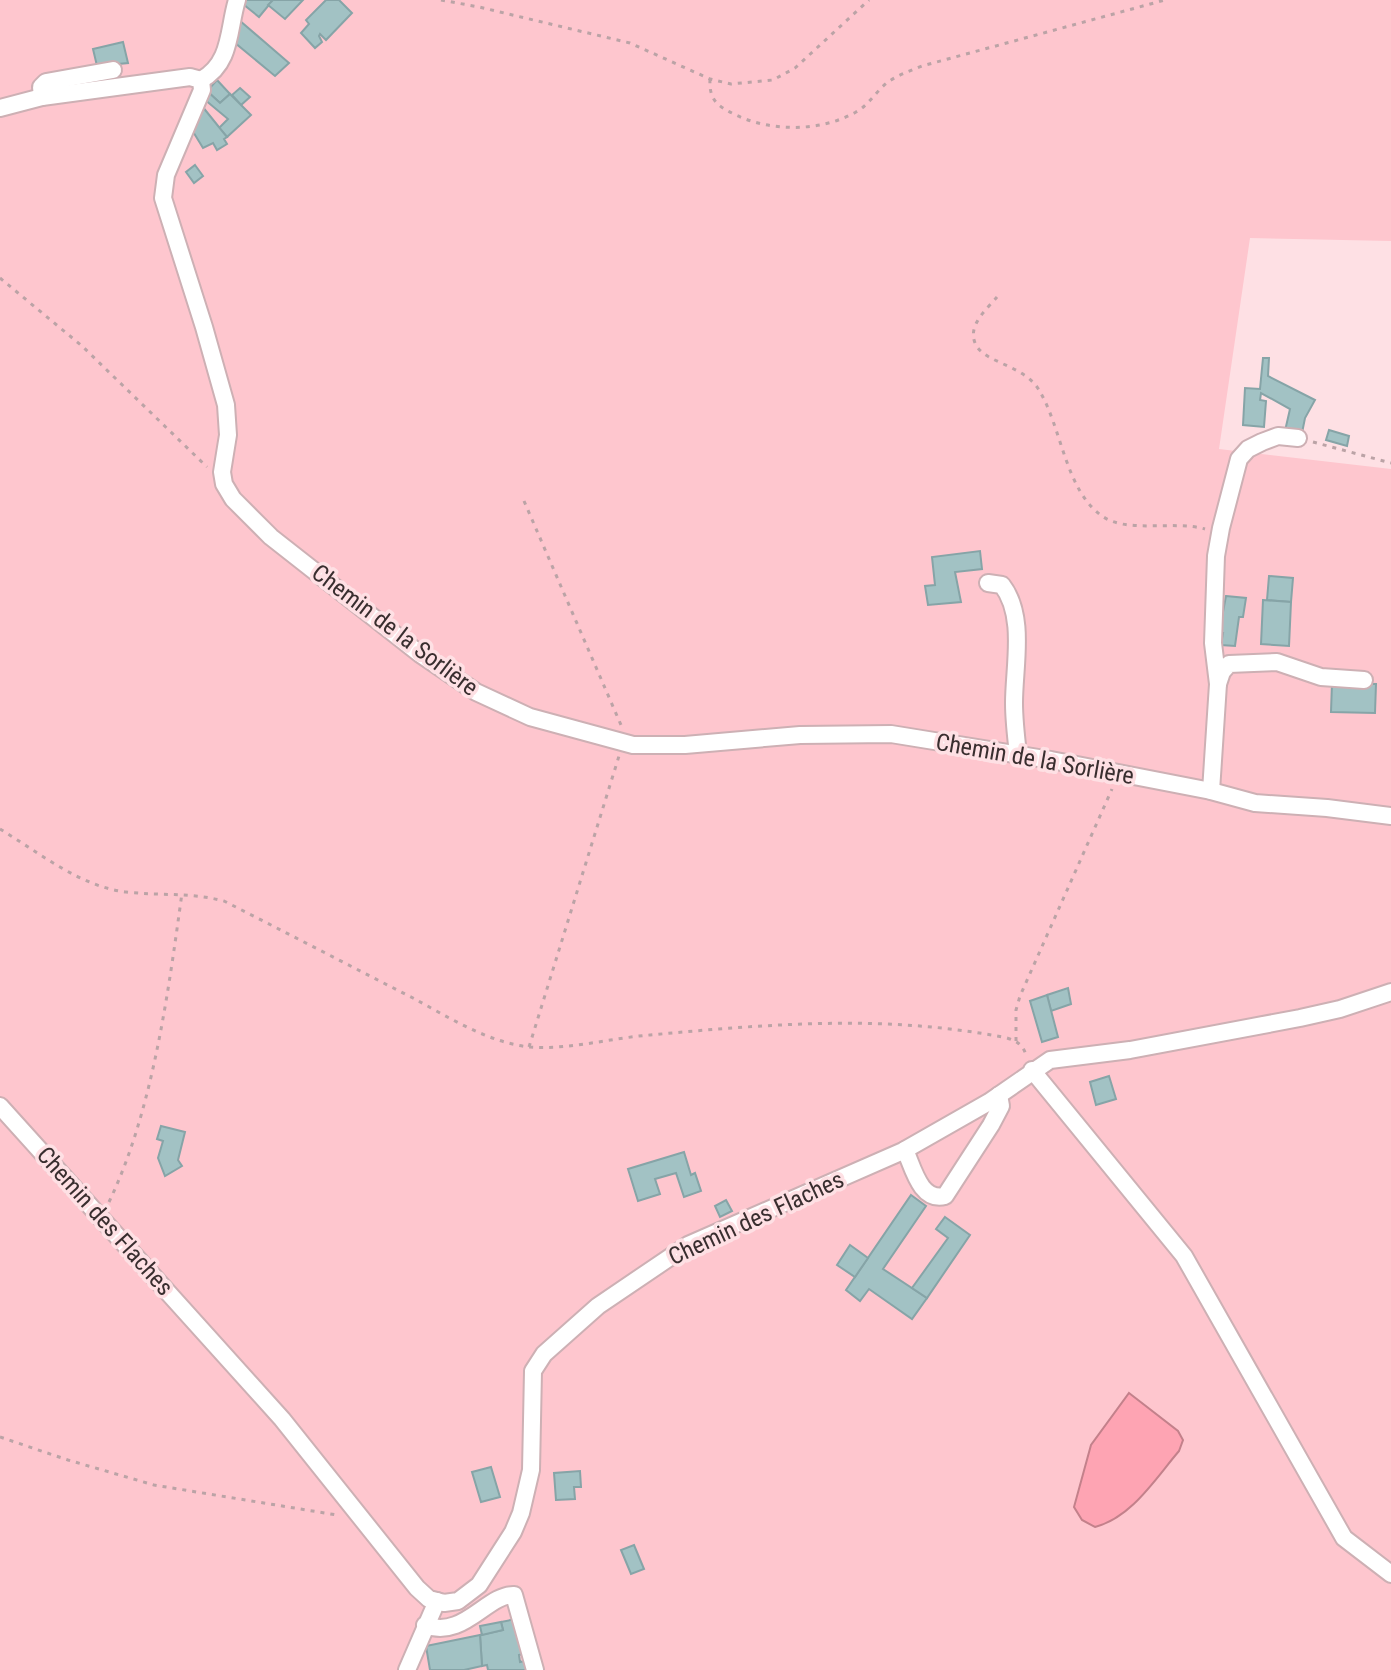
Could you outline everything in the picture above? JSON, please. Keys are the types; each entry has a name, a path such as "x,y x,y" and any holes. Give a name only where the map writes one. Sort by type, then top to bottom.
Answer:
{"street":[{"path":"201,80 211,73 226,53 237,0"},
{"path":"42,97 41,87 46,82 113,70"},
{"path":"0,108 42,97 190,77 201,80"},
{"path":"201,80 202,90 166,175 163,198 226,405 228,435 222,472"},
{"path":"1211,791 1218,684 1213,643 1216,556 1220,534 1239,459 1248,449 1278,436 1298,438"},
{"name":"Chemin de la Sorlière","path":"222,472 224,484 233,499 271,537 449,675 516,712 622,743 649,746 800,735 869,733 921,738 1211,791 1255,803 1391,816"},
{"path":"988,583 1002,585 1010,594 1014,610 1017,644 1014,705 1018,754"},
{"path":"1218,684 1229,664 1277,662 1321,677 1364,680"},
{"name":"Chemin des Flaches","path":"0,1106 282,1419 417,1588 429,1599 458,1601 479,1585 517,1523 531,1470 533,1371 544,1354 598,1306 688,1245 905,1150 999,1095 1050,1060 1130,1050 1300,1018 1391,992"},
{"path":"1032,1070 1184,1256 1344,1538 1391,1574"},
{"path":"905,1150 927,1192 936,1197 945,1196 991,1125 1001,1106 999,1095"},
{"path":"425,1625 437,1628 459,1623 503,1596 514,1595 535,1670"},
{"path":"407,1670 437,1601"}],"path":[{"path":"441,0 630,43 710,79 731,84 773,80 795,68 869,0"},
{"path":"710,79 709,94 718,106 744,119 775,127 812,126 855,113 871,101 886,83 922,66 1165,0"},
{"path":"0,278 82,346 206,467 222,472"},
{"path":"997,297 976,321 973,335 976,346 1031,379 1053,416 1071,472 1100,514 1113,522 1182,525 1220,534"},
{"path":"1298,438 1391,463"},
{"path":"524,501 615,710 621,726 622,743 529,1047"},
{"path":"1016,1041 1016,1010 1020,996 1112,789 1115,773"},
{"path":"0,829 96,885 125,892 182,893 224,901 472,1029 529,1047 559,1047 634,1036 791,1023 861,1022 926,1026 1016,1041 1024,1048 1032,1070"},
{"path":"102,1216 125,1168 149,1079 173,959 182,893"},
{"path":"0,1437 154,1485 341,1516 356,1510"}],"shaded area":[{"path":"0,0 1391,0 1391,241 1250,238 1219,449 1391,469 1391,1670 0,1670"},
{"path":"1129,1393 1178,1431 1183,1440 1179,1451 1132,1506 1095,1527 1082,1520 1074,1507 1091,1445"}],"building":[{"path":"246,0 273,0 259,17 243,4"},
{"path":"273,0 303,0 285,19 268,5"},
{"path":"326,0 339,0 352,13 326,40 320,34 322,42 315,48 301,33 309,24 306,20"},
{"path":"239,20 289,63 275,76 234,42"},
{"path":"123,42 128,63 97,66 93,49"},
{"path":"217,80 230,94 220,103 207,91"},
{"path":"240,88 250,97 241,105 232,95"},
{"path":"207,91 220,103 230,94 251,115 227,137 219,128 228,119 204,99"},
{"path":"202,106 227,137 224,139 227,144 217,150 213,143 203,148 192,130"},
{"path":"195,165 203,176 194,183 186,172"},
{"path":"1263,358 1269,358 1268,376 1315,400 1305,418 1302,433 1285,431 1290,409 1261,393 1260,400 1266,401 1264,427 1243,425 1245,388 1260,389"},
{"path":"1329,430 1349,436 1347,446 1326,440"},
{"path":"980,551 982,569 955,572 961,602 928,605 925,586 935,585 932,557"},
{"path":"1269,576 1293,578 1291,602 1267,600"},
{"path":"1226,596 1246,598 1243,617 1239,617 1235,646 1221,645 1223,633 1219,633"},
{"path":"1263,600 1291,602 1289,646 1261,644"},
{"path":"1332,683 1376,684 1375,713 1331,712"},
{"path":"1068,988 1071,1004 1051,1011 1047,995"},
{"path":"1047,995 1058,1037 1042,1042 1030,1001"},
{"path":"1109,1076 1116,1099 1096,1105 1090,1082"},
{"path":"161,1126 185,1132 178,1160 182,1166 165,1176 158,1158 163,1141 157,1139"},
{"path":"684,1152 691,1175 695,1173 701,1191 684,1197 676,1173 655,1179 660,1194 638,1201 628,1169"},
{"path":"911,1195 926,1206 883,1269 927,1298 912,1319 869,1289 860,1301 846,1290"},
{"path":"726,1200 732,1211 720,1217 715,1206"},
{"path":"945,1217 970,1235 927,1298 912,1288 948,1238 936,1229"},
{"path":"850,1245 868,1258 855,1277 837,1265"},
{"path":"491,1467 500,1497 481,1502 472,1472"},
{"path":"580,1471 581,1487 574,1487 575,1499 556,1500 554,1473"},
{"path":"634,1545 644,1569 631,1574 621,1550"},
{"path":"516,1619 523,1654 519,1655 520,1662 525,1661 527,1670 488,1670 487,1665 482,1666 480,1635 503,1630 501,1622"},
{"path":"501,1622 503,1630 482,1635 480,1626"},
{"path":"480,1635 482,1666 464,1670 430,1670 426,1646"}]}
